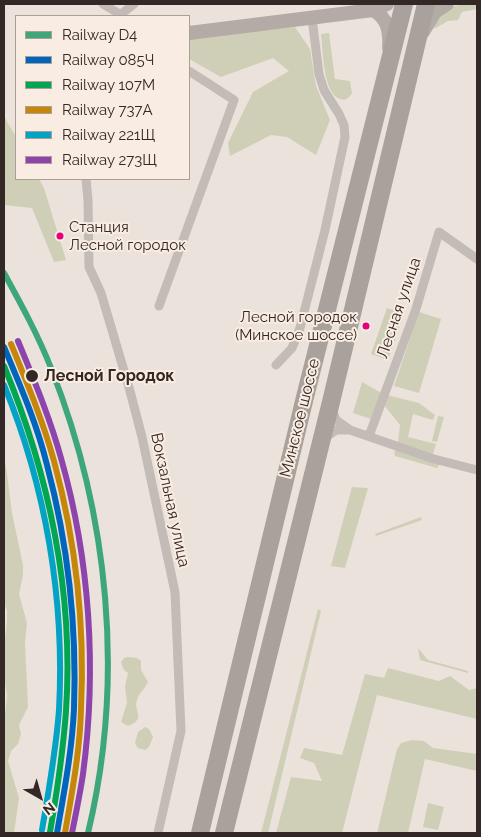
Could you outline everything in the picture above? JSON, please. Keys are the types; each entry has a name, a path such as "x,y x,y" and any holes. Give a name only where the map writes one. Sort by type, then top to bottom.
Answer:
{"highway":[{"name":"Минское шоссе","path":"200,833 305,397 404,4"},
{"name":"Минское шоссе","path":"224,833 331,402 426,4"}],"street":[{"path":"103,4 120,15"},
{"path":"122,15 134,4"},
{"path":"190,33 373,10 388,4"},
{"path":"415,48 435,12 447,4"},
{"path":"373,10 384,18 388,28 389,64"},
{"path":"276,365 292,348 300,328 325,230 345,137 344,125 340,114 324,90 319,74 312,18"},
{"path":"159,306 234,100 190,72"},
{"name":"Вокзальная улица","path":"86,180 89,267 100,292 130,391 142,437 174,592 181,731 158,833"},
{"name":"Лесная улица","path":"369,436 416,309 439,232 477,259"},
{"path":"331,402 336,420 350,430"},
{"path":"321,440 336,430 350,430 477,470"}],"green space":[{"path":"477,4 477,9 462,12 458,20 448,21 434,29 441,13 455,6"},
{"path":"295,27 310,49 316,86 330,120 316,155 287,137 271,135 230,156 228,143 253,92 289,71 273,58 221,77 190,60 190,38"},
{"path":"329,33 335,79 350,81 352,93 348,98 342,100 334,95 330,89 325,71 321,34"},
{"path":"4,116 15,135 15,180 40,180 44,188 66,260 54,262 32,208 4,205"},
{"path":"387,308 404,314 388,360 371,354"},
{"path":"419,312 441,319 419,393 394,386"},
{"path":"362,382 383,394 371,419 353,413"},
{"path":"387,395 419,403 435,415 433,420 413,414 408,437 436,444 433,454 398,443 400,425 384,405"},
{"path":"438,416 444,417 437,442 432,441"},
{"path":"397,450 440,464 437,468 395,456 394,452"},
{"path":"4,461 23,565 19,594 27,623 25,643 28,707 19,725 21,734 18,744 11,751 8,761 19,798 14,833 4,833 4,723 7,696 4,676 4,649 7,611 4,603"},
{"path":"352,487 368,488 345,568 331,566"},
{"path":"421,517 422,520 376,536 375,534"},
{"path":"318,609 321,611 268,833 261,833"},
{"path":"418,648 428,660 468,671 468,673 420,660"},
{"path":"124,658 137,658 141,661 141,670 148,682 137,700 137,721 128,726 121,722 127,703 125,686 128,673 124,670 121,662"},
{"path":"388,668 439,681 450,676 469,690 477,688 477,719 377,695 342,833 276,833 291,777 322,781 314,763 300,758 304,748 342,755 365,674 384,678"},
{"path":"145,727 149,729 153,737 149,747 145,750 138,748 135,743 138,732"},
{"path":"412,740 424,741 433,748 477,754 477,771 425,759 408,833 377,833 397,749 401,743"},
{"path":"428,803 444,807 438,830 423,827"}],"rail line":[{"name":"D4","path":"4,273 46,356 71,424 86,481 98,539 105,598 108,657 106,716 99,775 88,833"},
{"name":"273Щ","path":"18,341 57,443 79,536 84,575 88,615 90,695 83,774 72,833"},
{"name":"737А","path":"11,344 50,446 68,522 77,584 82,647 80,725 65,833"},
{"name":"085Ч","path":"4,347 28,405 43,450 66,555 70,586 74,647 74,709 70,756 57,833"},
{"name":"107М","path":"4,366 20,407 46,492 62,578 66,622 66,711 60,772 50,832"},
{"name":"221Щ","path":"4,385 19,424 41,504 50,544 59,627 59,710 42,830"}],"place":[{"name":"Станция Лесной городок","path":"60,236"},
{"name":"Лесной городок (Минское шоссе)","path":"366,326"},
{"name":"Лесной Городок","path":"32,376"}]}
